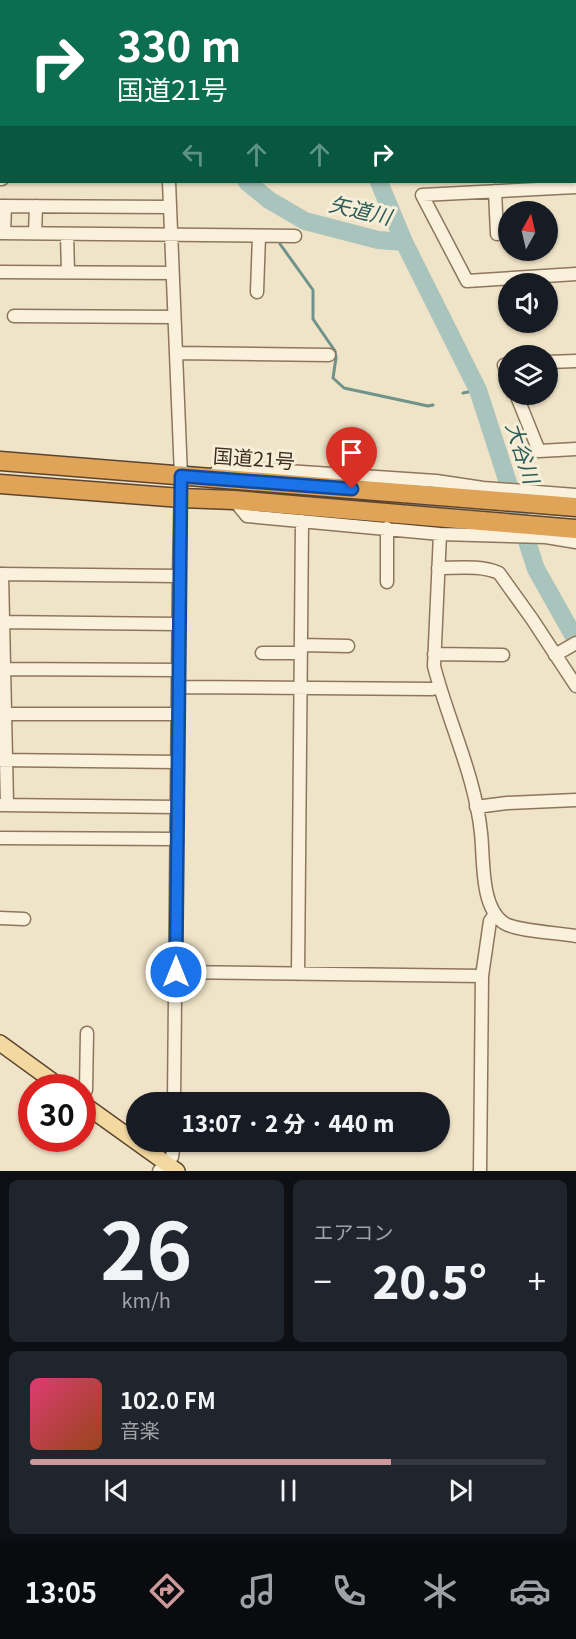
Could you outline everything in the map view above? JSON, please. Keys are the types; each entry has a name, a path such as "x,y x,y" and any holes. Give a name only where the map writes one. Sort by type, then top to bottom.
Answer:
{"highway":[{"name":"国道21号","path":"0,461 181,476 539,498 576,507"},
{"path":"0,484 234,500 543,532 576,529"}],"main road":[{"path":"2,1046 42,1074"},
{"path":"96,1113 168,1169"}],"street":[{"path":"169,183 181,476 178,576 174,1092"},
{"path":"576,186 495,191 465,187 422,195 467,281 576,274"},
{"path":"495,191 497,234"},
{"path":"170,207 2,206 2,233 295,236"},
{"path":"35,233 36,206"},
{"path":"67,234 68,272"},
{"path":"258,292 259,236"},
{"path":"0,272 172,273"},
{"path":"14,316 174,317"},
{"path":"176,353 329,355"},
{"path":"558,362 576,361"},
{"path":"520,405 539,451 576,449"},
{"path":"539,498 576,495"},
{"path":"234,500 248,516 440,534 494,528"},
{"path":"298,974 303,520"},
{"path":"387,528 387,582"},
{"path":"543,532 576,542"},
{"path":"440,534 434,666 439,687 455,727 476,807 481,830 488,905 505,924 576,936"},
{"path":"438,568 480,568 491,569 499,573 558,653 576,686"},
{"path":"177,807 4,805 1,574 178,576"},
{"path":"2,622 178,624"},
{"path":"558,653 576,643"},
{"path":"262,653 348,646"},
{"path":"434,654 503,655"},
{"path":"3,669 178,670"},
{"path":"178,687 432,689 439,687"},
{"path":"3,714 178,714"},
{"path":"3,760 177,762"},
{"path":"476,807 507,803 576,800"},
{"path":"0,838 177,839"},
{"path":"480,1171 482,976 490,921 495,914"},
{"path":"0,918 24,919"},
{"path":"176,972 482,976"},
{"path":"86,1074 87,1033"},
{"path":"168,1169 174,1152"}],"waterway":[{"name":"矢道川","path":"248,183 269,200 305,221 378,240 404,242"},
{"name":"大谷川","path":"379,183 404,242 478,390 536,569 576,640"},
{"path":"280,244 313,290 313,319 335,351 333,378 344,388 428,406 433,405"},
{"path":"463,393 478,390"}],"route":[{"path":"176,972 178,576 181,476 352,489"}]}
